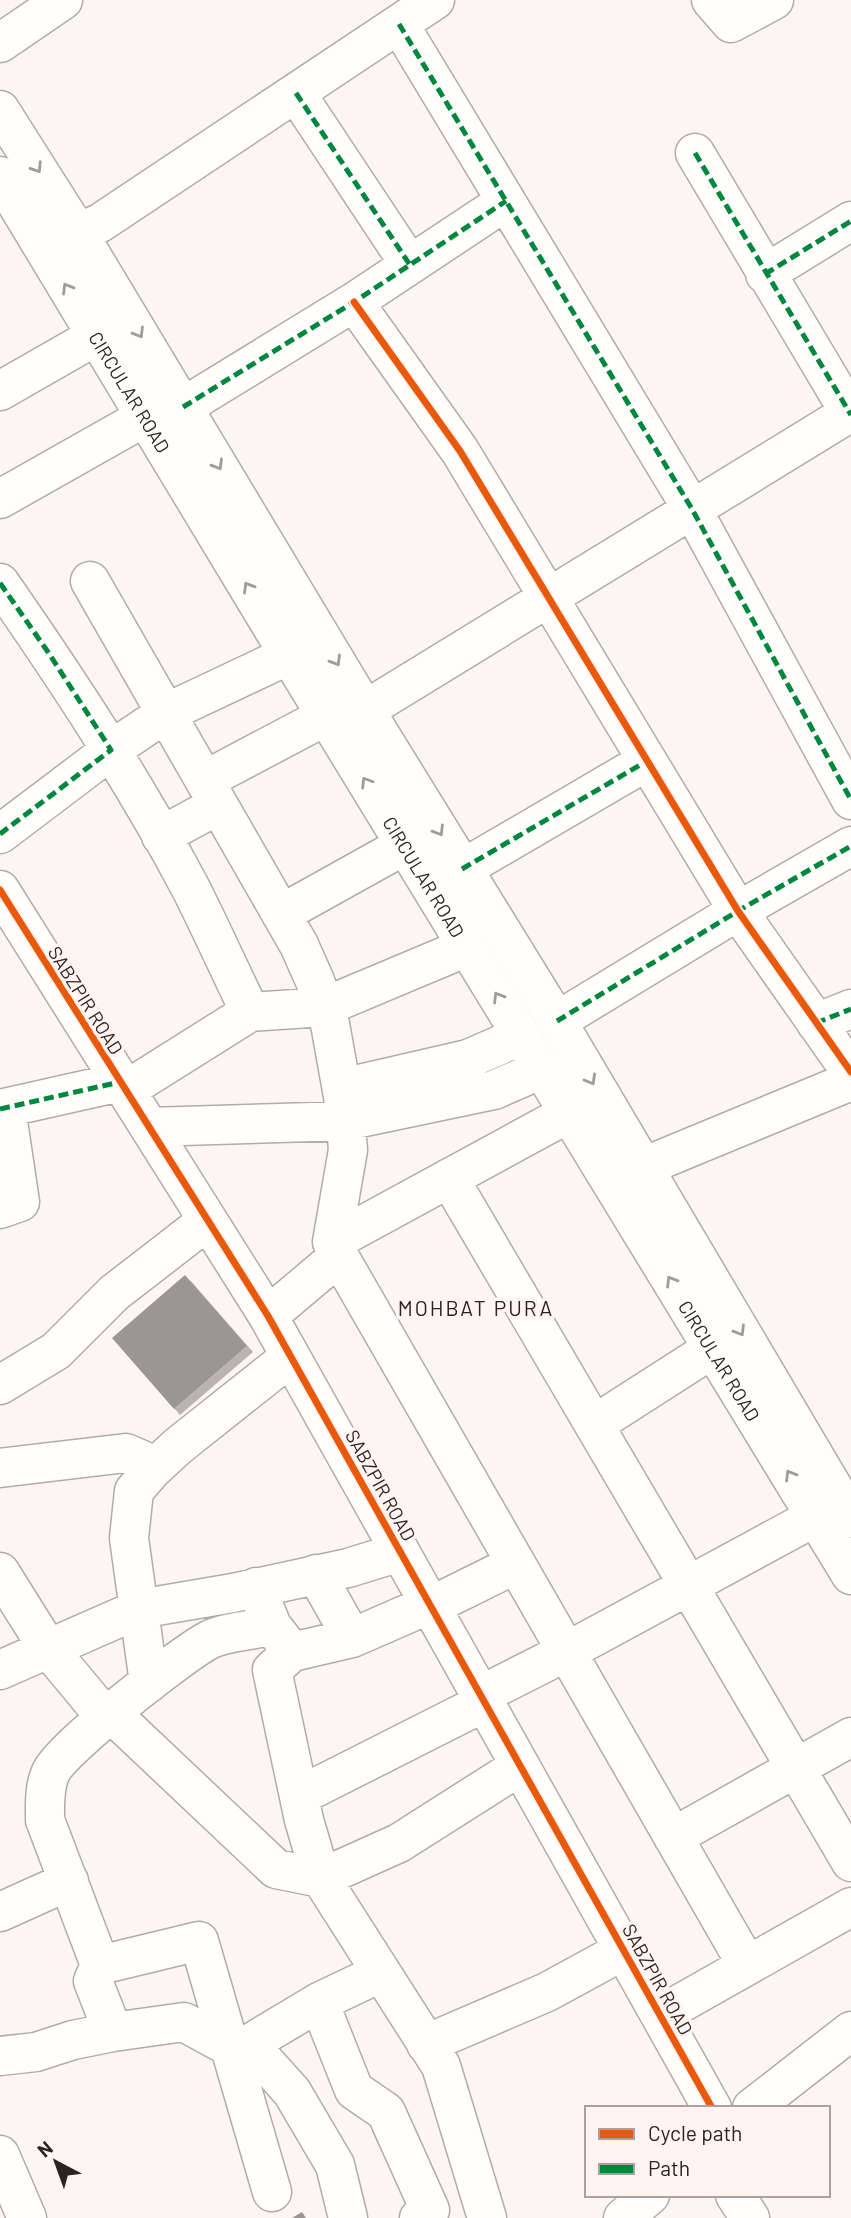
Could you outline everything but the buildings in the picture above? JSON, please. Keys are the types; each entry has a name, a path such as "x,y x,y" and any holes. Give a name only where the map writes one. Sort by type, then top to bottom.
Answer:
{"street":[{"path":"0,43 63,0"},
{"path":"46,254 78,233 100,223 435,0"},
{"path":"711,0 731,23 774,0"},
{"path":"399,24 692,509 851,800"},
{"path":"296,93 410,265"},
{"path":"0,110 183,407 342,718 462,869 557,1021 626,1174 833,1517 689,1584 483,1699 299,1796"},
{"path":"161,836 211,792 548,598 851,413 765,274 695,153"},
{"name":"CIRCULAR ROAD","path":"0,176 11,220 46,254 289,655 342,718 405,845 569,1113 626,1174 712,1349 833,1517 851,1576"},
{"path":"183,407 354,302 506,201"},
{"path":"765,274 851,221"},
{"path":"354,302 460,452 738,911 851,1072"},
{"path":"0,391 96,335"},
{"path":"0,499 145,417"},
{"path":"90,581 299,945 324,1007 330,1024 344,1105 348,1150 335,1249 747,1965"},
{"path":"0,583 111,750 190,887 250,1012"},
{"path":"0,834 111,750 166,713 289,655"},
{"path":"462,869 647,761"},
{"path":"281,914 405,845"},
{"path":"557,1021 851,846"},
{"name":"SABZPIR ROAD","path":"0,890 268,1316 711,2106"},
{"path":"0,1209 20,1202 3,1108 123,1086 250,1012 324,1007 467,947"},
{"path":"816,1023 851,1009"},
{"path":"344,1105 522,1036"},
{"path":"149,1127 494,1090 542,1069"},
{"path":"626,1174 851,1081"},
{"path":"268,1316 335,1249 449,1178 569,1113"},
{"path":"449,1178 851,1862"},
{"path":"0,1385 56,1351 114,1293 207,1221"},
{"path":"594,1423 712,1349"},
{"path":"149,1683 129,1538 134,1491 178,1446 290,1357"},
{"path":"4,1461 126,1453 156,1466"},
{"path":"0,1670 47,1647 139,1609 316,1574 400,1552"},
{"path":"113,2032 93,1981 100,1965 45,1820 45,1797 51,1771 75,1744 149,1683 210,1639 352,1638 516,1564"},
{"path":"0,1572 47,1647 110,1716 276,1869 321,1878 399,1843 520,1766"},
{"path":"316,1574 352,1638"},
{"path":"256,1587 282,1639 271,1670 299,1796 321,1878 441,2066 487,2218"},
{"path":"673,1837 795,1766 851,1737"},
{"path":"0,1912 69,1881"},
{"path":"660,2015 851,1906"},
{"path":"100,1965 199,1941 238,2045 272,2192"},
{"path":"426,2044 547,1992 624,1950"},
{"path":"238,2045 380,1973"},
{"path":"319,2002 354,2090 386,2112 430,2210 419,2218"},
{"path":"0,2056 36,2052 73,2040 113,2032 184,2022 238,2045 292,2092 335,2165 348,2218"},
{"path":"755,2106 851,2031"},
{"path":"0,2155 27,2218"},
{"path":"736,2197 750,2218"}],"marked path":[{"path":"399,24 692,509 851,800"},
{"path":"296,93 410,265"},
{"path":"695,153 851,415"},
{"path":"183,407 354,302 506,201"},
{"path":"765,274 851,221"},
{"path":"0,583 111,750 0,834"},
{"path":"462,869 647,761"},
{"path":"557,1021 851,846"},
{"path":"816,1023 851,1009"},
{"path":"0,1109 120,1082"}],"cycle path":[{"path":"354,302 460,451 738,911 851,1072"},
{"path":"0,890 268,1316 711,2106"}],"district":[{"name":"MOHBAT PURA","path":"476,1307"}]}
